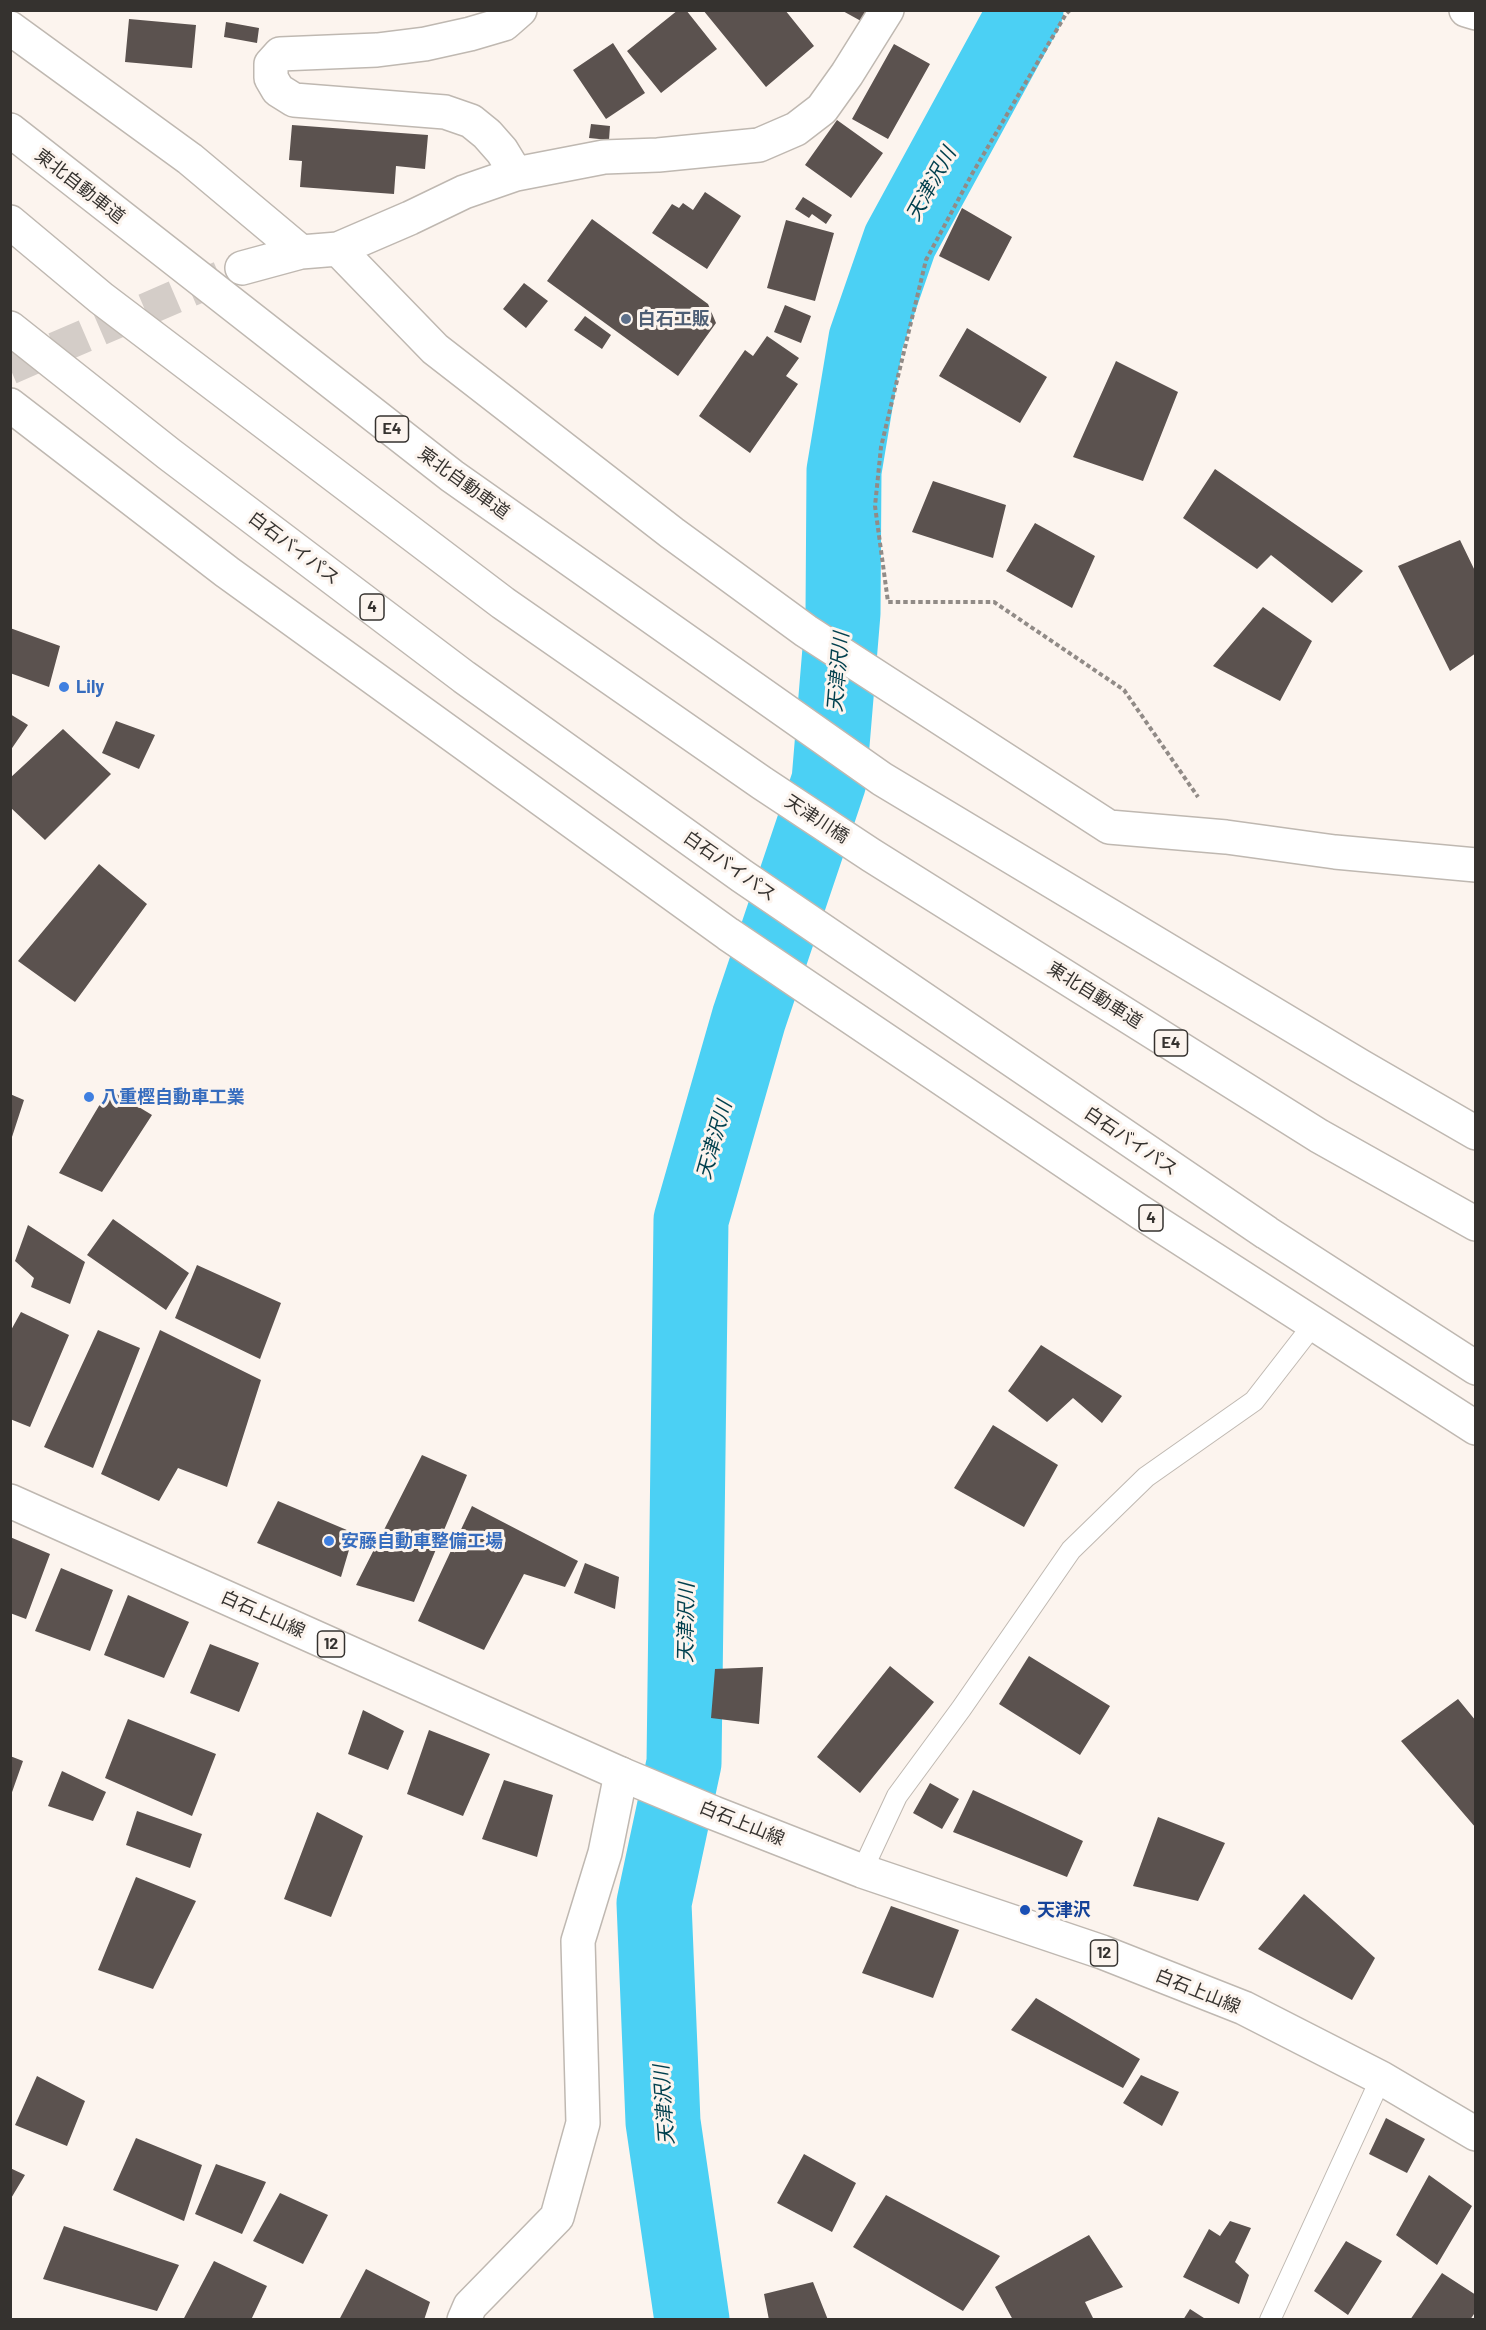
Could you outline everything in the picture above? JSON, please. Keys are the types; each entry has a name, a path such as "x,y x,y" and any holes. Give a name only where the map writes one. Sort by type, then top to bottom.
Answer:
{"main road":[{"path":"516,174 502,151 471,121 445,112 294,100 278,90 271,78 271,64 280,54 377,50 470,34 504,24 520,10"},
{"path":"242,268 301,252 338,249 464,192 516,174 604,157 670,154 759,145 796,129 822,109 887,10"},
{"path":"1466,10 1476,14"},
{"path":"10,28 190,159 301,252"},
{"name":"東北自動車道","path":"10,130 452,476 882,779 1360,1066 1476,1133"},
{"name":"天津川橋","path":"10,222 101,298 494,596 762,783 871,855"},
{"path":"338,249 435,349 672,533 806,631 1109,827 1226,837 1335,852 1476,865"},
{"name":"白石バイパス","path":"10,328 169,454 455,669 742,876 1267,1233 1476,1368"},
{"name":"4","path":"10,405 227,573 728,934 1313,1325 1476,1428"},
{"name":"東北自動車道","path":"871,855 1319,1136 1476,1224"},
{"name":"白石上山線","path":"10,1501 621,1774 714,1813 862,1870 1101,1952 1244,2008 1381,2078 1476,2134"},
{"path":"464,2319 470,2306 557,2217 583,2123 578,1941 605,1853 621,1774"}],"lane":[{"path":"862,1870 897,1796 961,1709 1071,1550 1146,1477 1254,1401 1313,1325"},
{"path":"1270,2319 1381,2078"}],"path":[{"path":"1070,10 972,174 926,260 881,447 876,507 888,602 994,603 1124,690 1226,837"}],"building":[{"path":"678,10 686,10 717,49 661,93 627,51"},
{"path":"703,10 785,10 814,46 766,87"},
{"path":"841,10 867,10 861,21"},
{"path":"129,19 196,25 192,68 125,62"},
{"path":"226,22 259,28 257,43 224,37"},
{"path":"613,43 645,93 606,119 573,70"},
{"path":"894,44 930,64 888,139 852,119"},
{"path":"837,120 883,153 851,198 805,165"},
{"path":"591,124 610,126 609,140 589,138"},
{"path":"292,125 428,135 425,169 396,166 394,194 300,187 302,161 289,160"},
{"path":"705,192 741,216 707,269 652,233 672,204 679,208 683,203 693,210"},
{"path":"803,197 832,215 826,224 812,214 809,218 795,209"},
{"path":"962,208 1012,237 989,281 939,256"},
{"path":"592,219 708,304 716,323 678,376 547,281"},
{"path":"786,220 834,233 815,301 767,288"},
{"path":"524,283 548,301 526,328 503,309"},
{"path":"785,305 811,316 801,343 774,332"},
{"path":"585,316 611,335 602,349 574,330"},
{"path":"967,328 1047,377 1020,423 939,376"},
{"path":"767,336 799,358 786,376 798,384 750,453 699,416 745,350 753,356"},
{"path":"1116,361 1178,392 1143,481 1073,457"},
{"path":"1215,469 1363,571 1332,603 1271,555 1257,569 1183,518"},
{"path":"933,481 1006,505 993,558 912,532"},
{"path":"1035,523 1095,556 1072,608 1006,571"},
{"path":"1460,540 1476,573 1476,653 1450,671 1398,566"},
{"path":"1263,607 1312,641 1280,701 1213,666"},
{"path":"10,628 60,646 49,687 10,673"},
{"path":"10,714 28,725 10,751"},
{"path":"116,721 155,735 139,769 102,753"},
{"path":"63,729 111,774 45,840 10,807 10,778"},
{"path":"99,864 147,904 75,1002 18,961"},
{"path":"109,1089 152,1115 102,1192 59,1173"},
{"path":"10,1094 24,1100 11,1140 10,1140"},
{"path":"113,1219 189,1273 166,1310 87,1255"},
{"path":"28,1225 85,1262 70,1304 31,1287 34,1278 15,1261"},
{"path":"197,1265 281,1303 260,1359 175,1318"},
{"path":"21,1312 69,1335 30,1427 10,1419 10,1332"},
{"path":"98,1330 140,1348 93,1468 44,1447"},
{"path":"160,1330 261,1380 227,1487 178,1468 159,1501 101,1474"},
{"path":"1041,1345 1122,1396 1102,1423 1073,1398 1047,1422 1008,1391"},
{"path":"993,1425 1058,1465 1024,1527 954,1488"},
{"path":"422,1455 467,1475 414,1602 356,1585"},
{"path":"278,1501 354,1533 341,1577 257,1543"},
{"path":"472,1506 578,1561 565,1587 524,1574 484,1650 418,1621"},
{"path":"10,1537 50,1554 26,1619 10,1613"},
{"path":"585,1563 619,1577 615,1609 574,1593"},
{"path":"61,1568 113,1590 90,1651 35,1631"},
{"path":"128,1595 189,1622 164,1678 104,1655"},
{"path":"210,1644 259,1663 239,1712 190,1693"},
{"path":"1029,1656 1110,1706 1080,1755 999,1704"},
{"path":"890,1666 934,1702 860,1793 817,1757"},
{"path":"763,1667 759,1724 711,1718 715,1669"},
{"path":"1458,1699 1476,1721 1476,1828 1401,1741"},
{"path":"363,1710 404,1731 388,1770 348,1754"},
{"path":"128,1719 216,1754 192,1816 105,1778"},
{"path":"429,1730 490,1754 463,1816 407,1794"},
{"path":"10,1756 23,1761 11,1795 10,1795"},
{"path":"62,1771 106,1792 93,1821 48,1806"},
{"path":"504,1780 553,1795 537,1857 482,1839"},
{"path":"930,1783 959,1799 942,1829 913,1813"},
{"path":"973,1790 1083,1841 1067,1877 953,1832"},
{"path":"137,1811 202,1834 190,1868 126,1845"},
{"path":"317,1812 363,1836 331,1917 284,1899"},
{"path":"1158,1817 1225,1843 1198,1901 1133,1886"},
{"path":"136,1877 196,1901 153,1989 98,1970"},
{"path":"1304,1894 1375,1958 1352,2000 1258,1949"},
{"path":"891,1906 959,1930 933,1998 862,1973"},
{"path":"1036,1998 1140,2059 1123,2088 1011,2030"},
{"path":"1141,2075 1179,2092 1162,2126 1123,2103"},
{"path":"37,2076 85,2101 67,2146 15,2125"},
{"path":"1386,2118 1425,2139 1407,2173 1369,2154"},
{"path":"136,2138 202,2165 184,2221 113,2190"},
{"path":"804,2154 856,2183 832,2232 777,2203"},
{"path":"216,2164 266,2182 242,2234 195,2214"},
{"path":"10,2168 25,2175 10,2200"},
{"path":"1429,2175 1472,2206 1437,2265 1396,2235"},
{"path":"280,2193 328,2215 303,2264 253,2241"},
{"path":"886,2195 1000,2256 963,2311 853,2247"},
{"path":"1230,2221 1251,2228 1235,2262 1249,2275 1239,2304 1183,2277 1209,2229 1220,2236"},
{"path":"64,2226 179,2265 157,2311 43,2279"},
{"path":"1089,2235 1123,2287 1085,2302 1094,2320 1013,2320 995,2287"},
{"path":"1346,2241 1382,2261 1348,2315 1314,2291"},
{"path":"214,2261 267,2286 251,2320 183,2320"},
{"path":"366,2269 430,2302 424,2320 339,2320"},
{"path":"1442,2273 1476,2295 1476,2311 1470,2320 1410,2320"},
{"path":"813,2282 828,2320 769,2320 764,2294"},
{"path":"1190,2309 1207,2320 1183,2320"}],"waterway":[{"name":"天津沢川","path":"692,2320 663,2122 654,1903 684,1763 691,1220 749,1018 829,781 843,613 844,471 866,339 900,241 1026,10"}],"tunnel":[{"path":"10,368 242,268"}],"place":[{"name":"白石工販","path":"626,319"},
{"name":"Lily","path":"64,687"},
{"name":"八重樫自動車工業","path":"89,1097"},
{"name":"安藤自動車整備工場","path":"329,1541"},
{"name":"天津沢","path":"1025,1910"}]}
